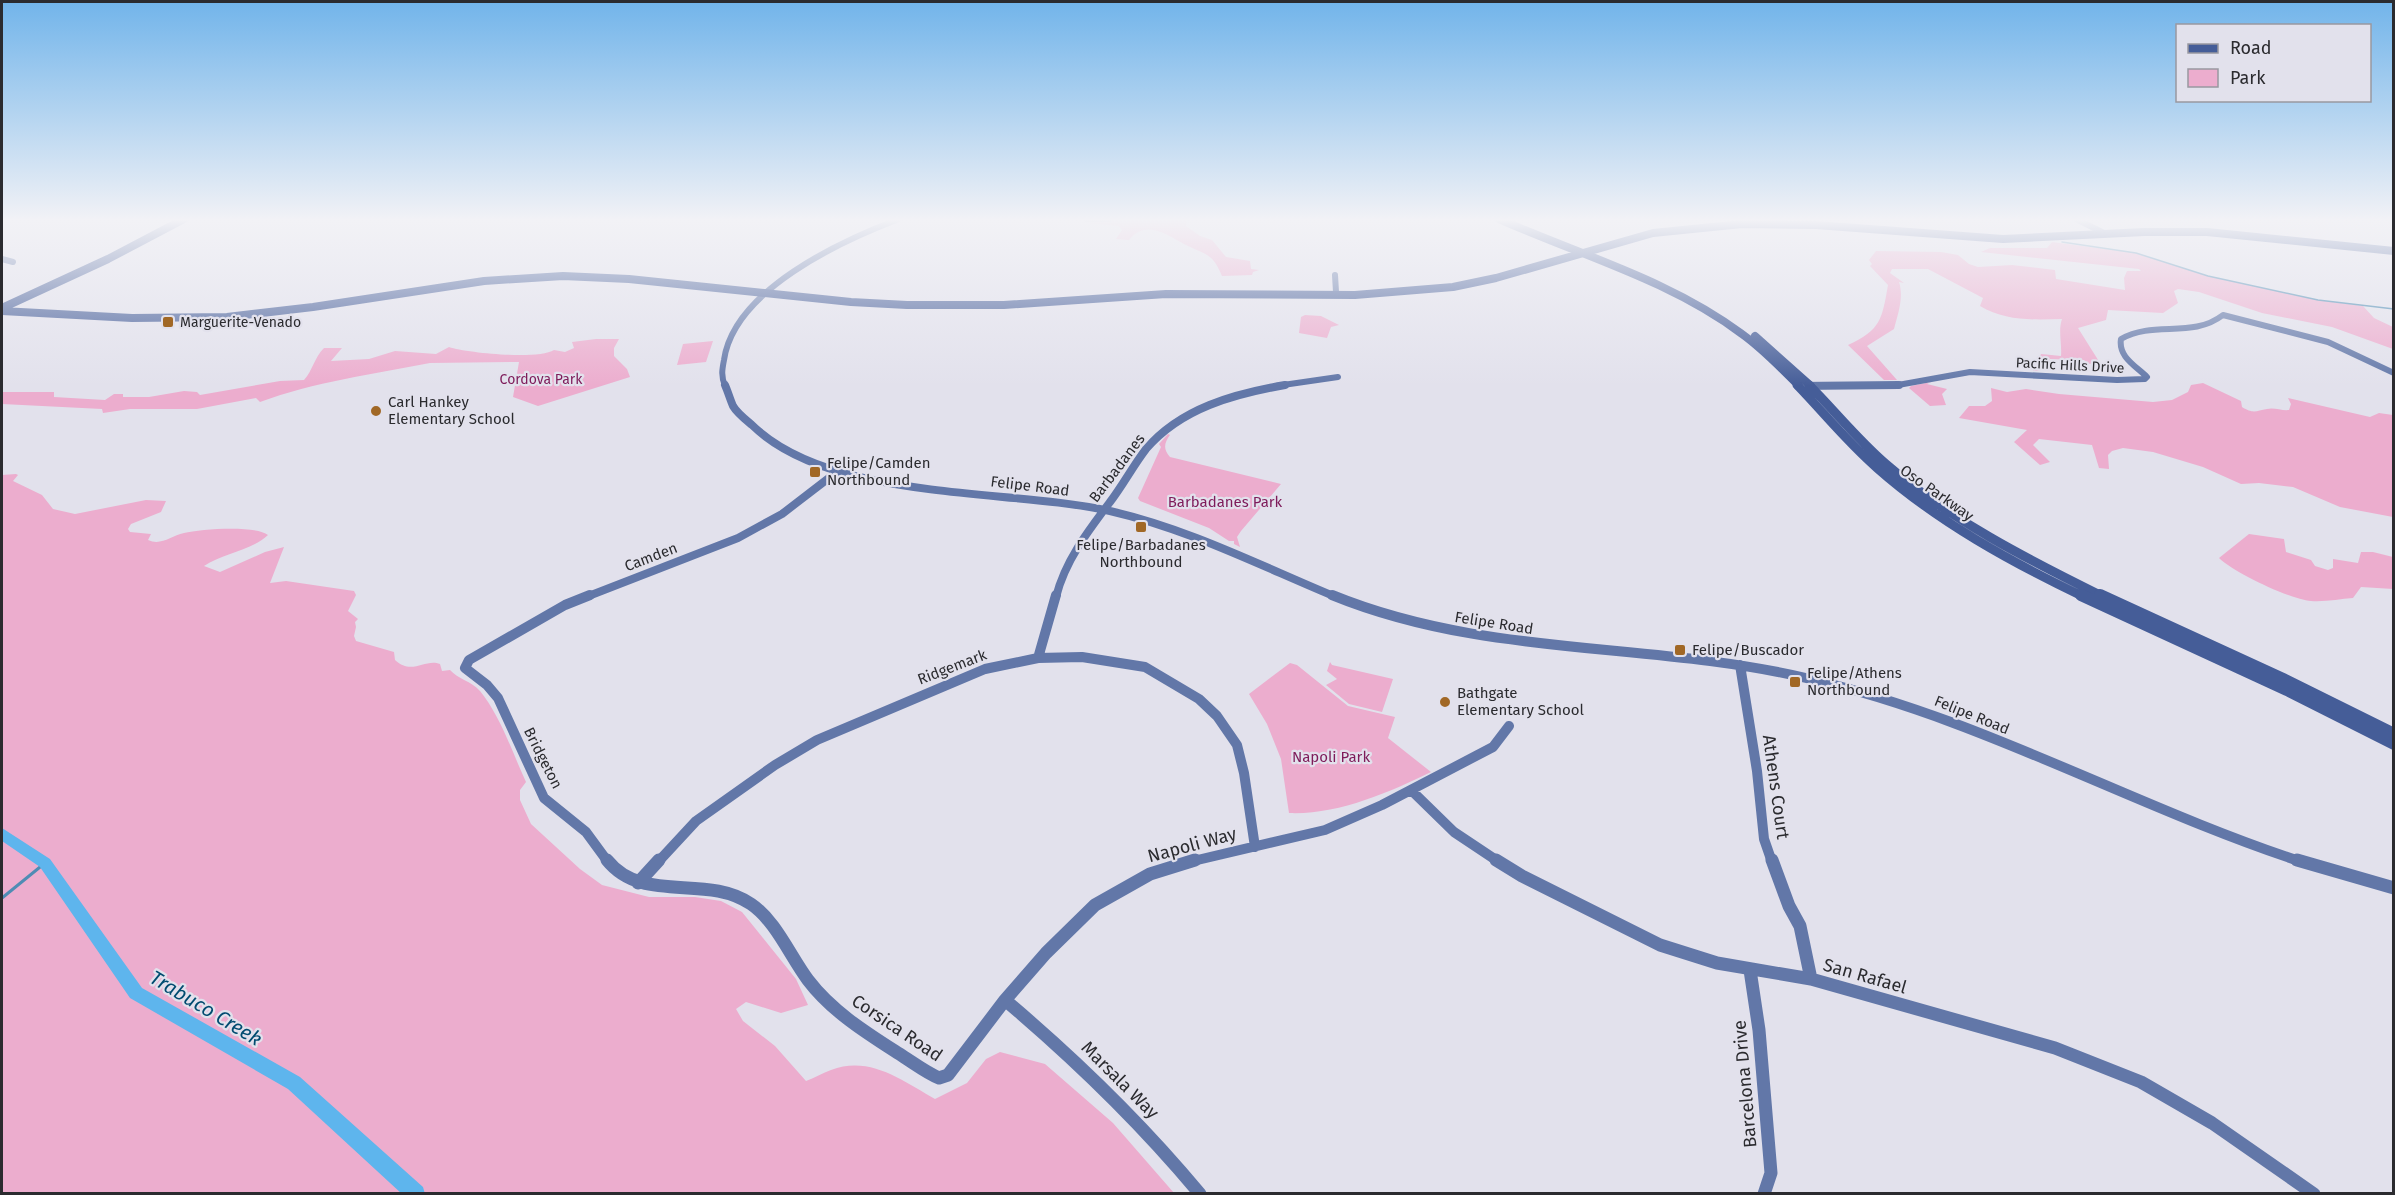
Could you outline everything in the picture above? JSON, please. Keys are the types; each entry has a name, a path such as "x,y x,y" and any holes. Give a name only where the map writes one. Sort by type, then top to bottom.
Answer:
{"main road":[{"path":"2,307 65,275"},
{"path":"2,307 73,275"},
{"path":"2,307 153,315 231,313 312,304 450,282 530,275"},
{"path":"616,275 855,298 953,302 1165,291 1336,292 1432,286 1484,275"},
{"path":"771,291 851,302 954,306 1166,294 1355,295 1453,287 1506,275"},
{"name":"Oso Parkway","path":"1634,275 1709,312 1756,345 1804,385 1893,470 1950,512 2004,545 2093,592 2324,698 2394,734"},
{"name":"Oso Parkway","path":"1804,385 1880,471 1965,532 2070,591 2266,680 2394,744"}],"street":[{"name":"Felipe Road","path":"790,275 743,317 730,337 721,367 726,393 735,409 752,427 798,456 838,471 890,483 1103,510 1189,534 1328,594 1371,611 1419,625 1497,640 1740,665 1808,678 1918,710 2235,838 2313,865 2394,888"},
{"path":"1335,275 1336,292"},
{"name":"Pacific Hills Drive","path":"1804,385 1898,385 1970,372 2117,380 2145,379 2142,372 2124,355 2119,343 2121,339 2142,330 2206,327 2217,322 2223,315 2328,342 2394,373"},
{"name":"Barbadanes","path":"1038,658 1049,629 1059,583 1103,510 1151,444 1190,414 1222,400 1254,391 1338,377"},
{"name":"Camden","path":"469,660 504,637 565,605 738,538 782,514 838,471"},
{"name":"Ridgemark","path":"638,883 696,821 775,765 817,740 985,669 1038,658 1082,657 1144,668 1199,699 1217,716 1237,745 1244,773 1255,847"},
{"name":"Bridgeton","path":"469,660 465,669 487,685 498,698 544,798 586,832 609,863 625,878 638,883"},
{"name":"Athens Court","path":"1740,665 1749,707 1764,838 1789,906 1800,926 1811,979"},
{"name":"Napoli Way","path":"939,1078 948,1075 1005,1000 1095,905 1161,869 1324,830 1411,790 1493,747 1509,726"},
{"name":"San Rafael","path":"1411,790 1454,831 1486,854 1522,876 1660,945 1717,963 1811,979 2055,1048 2103,1066 2141,1082 2187,1108 2314,1194"},
{"name":"Corsica Road","path":"638,883 653,886 712,888 751,904 764,916 809,981 825,999 859,1028 893,1048 930,1075 939,1078"},
{"name":"Barcelona Drive","path":"1750,970 1759,1030 1771,1173 1764,1194"},
{"name":"Marsala Way","path":"1005,1000 1062,1047 1174,1161 1200,1194"}],"green space":[{"path":"1878,275 1892,275 1904,283 1899,282 1901,300 1894,329 1867,346 1897,380 1884,380 1848,345 1867,334 1878,322 1884,307 1888,285"},
{"path":"1939,275 2056,275 2056,279 2125,290 2125,275 2204,275 2318,300 2363,306 2374,318 2393,327 2393,349 2332,327 2262,313 2199,292 2178,289 2174,291 2178,303 2163,313 2108,310 2106,320 2078,328 2100,363 2089,364 2084,360 2050,359 2041,370 2033,371 2041,354 2061,356 2062,319 2040,320 2009,317 1990,311 1980,306 1983,298"},
{"path":"1321,316 1339,325 1331,327 1327,338 1299,333 1301,317"},
{"name":"Cordova Park","path":"619,339 614,348 614,356 627,369 630,377 538,406 513,397 519,362 430,363 322,384 260,402 256,398 197,409 130,409 103,413 102,409 2,404 2,392 54,392 54,397 105,400 114,394 123,394 123,397 149,397 184,391 197,392 200,395 280,381 304,380 324,348 342,348 331,361 369,359 395,351 436,354 449,347 486,353 533,355 554,350 565,352 574,348 572,342"},
{"path":"713,341 706,362 677,365 683,344"},
{"path":"1931,382 1927,384 1947,389 1942,394 1946,405 1930,406 1909,388"},
{"path":"2203,383 2241,401 2242,407 2252,411 2289,410 2291,404 2288,398 2370,417 2379,413 2393,415 2393,517 2340,507 2293,487 2259,483 2241,484 2203,467 2153,452 2123,448 2112,451 2108,455 2109,469 2099,468 2092,445 2039,439 2033,445 2050,462 2040,465 2014,442 2027,430 1959,418 1969,406 1985,406 1992,401 1991,388 2007,392 2026,389 2153,402 2172,400 2188,392 2191,385"},
{"name":"Barbadanes Park","path":"1168,434 1170,435 1165,449 1170,457 1281,484 1237,537 1240,547 1234,544 1234,541 1229,541 1209,528 1140,501 1138,498 1161,447 1159,444"},
{"path":"2,475 18,475 13,481 42,495 53,509 75,514 146,500 166,501 161,512 131,524 128,529 130,532 151,534 148,540 153,542 184,533 215,529 252,530 268,535 254,545 204,566 220,572 265,552 284,547 270,583 286,581 354,591 356,595 348,611 358,619 355,622 356,641 394,652 395,660 407,667 429,663 440,664 442,671 450,670 480,691 500,723 526,782 520,790 520,800 531,824 580,869 602,885 649,897 695,897 721,901 742,912 796,979 808,1005 781,1013 746,1002 736,1009 743,1021 775,1046 806,1081 845,1066 859,1066 886,1072 935,1099 967,1083 986,1059 1000,1052 1045,1064 1113,1123 1174,1193 2,1193"},
{"path":"2249,534 2284,539 2286,552 2311,560 2315,566 2328,570 2333,568 2333,559 2358,563 2361,552 2373,552 2393,557 2393,589 2361,587 2353,598 2327,601 2311,601 2290,596 2249,578 2219,558"},
{"path":"1330,662 1332,665 1393,679 1382,712 1349,704 1326,685 1337,679 1327,671"},
{"name":"Napoli Park","path":"1290,663 1297,665 1348,706 1395,717 1388,738 1431,772 1362,801 1307,813 1289,813 1281,759 1267,724 1249,694"}],"waterway":[{"path":"2204,275 2318,300 2394,309"},
{"name":"Trabuco Creek","path":"2,834 45,863 136,993 294,1083 416,1194"},
{"path":"2,898 45,863"}],"place":[{"name":"Marguerite-Venado","path":"168,322"},
{"name":"Carl Hankey Elementary School","path":"376,411"},
{"name":"Felipe/Camden Northbound","path":"815,472"},
{"name":"Felipe/Barbadanes Northbound","path":"1141,527"},
{"name":"Felipe/Buscador","path":"1680,650"},
{"name":"Felipe/Athens Northbound","path":"1795,682"},
{"name":"Bathgate Elementary School","path":"1445,702"}]}
